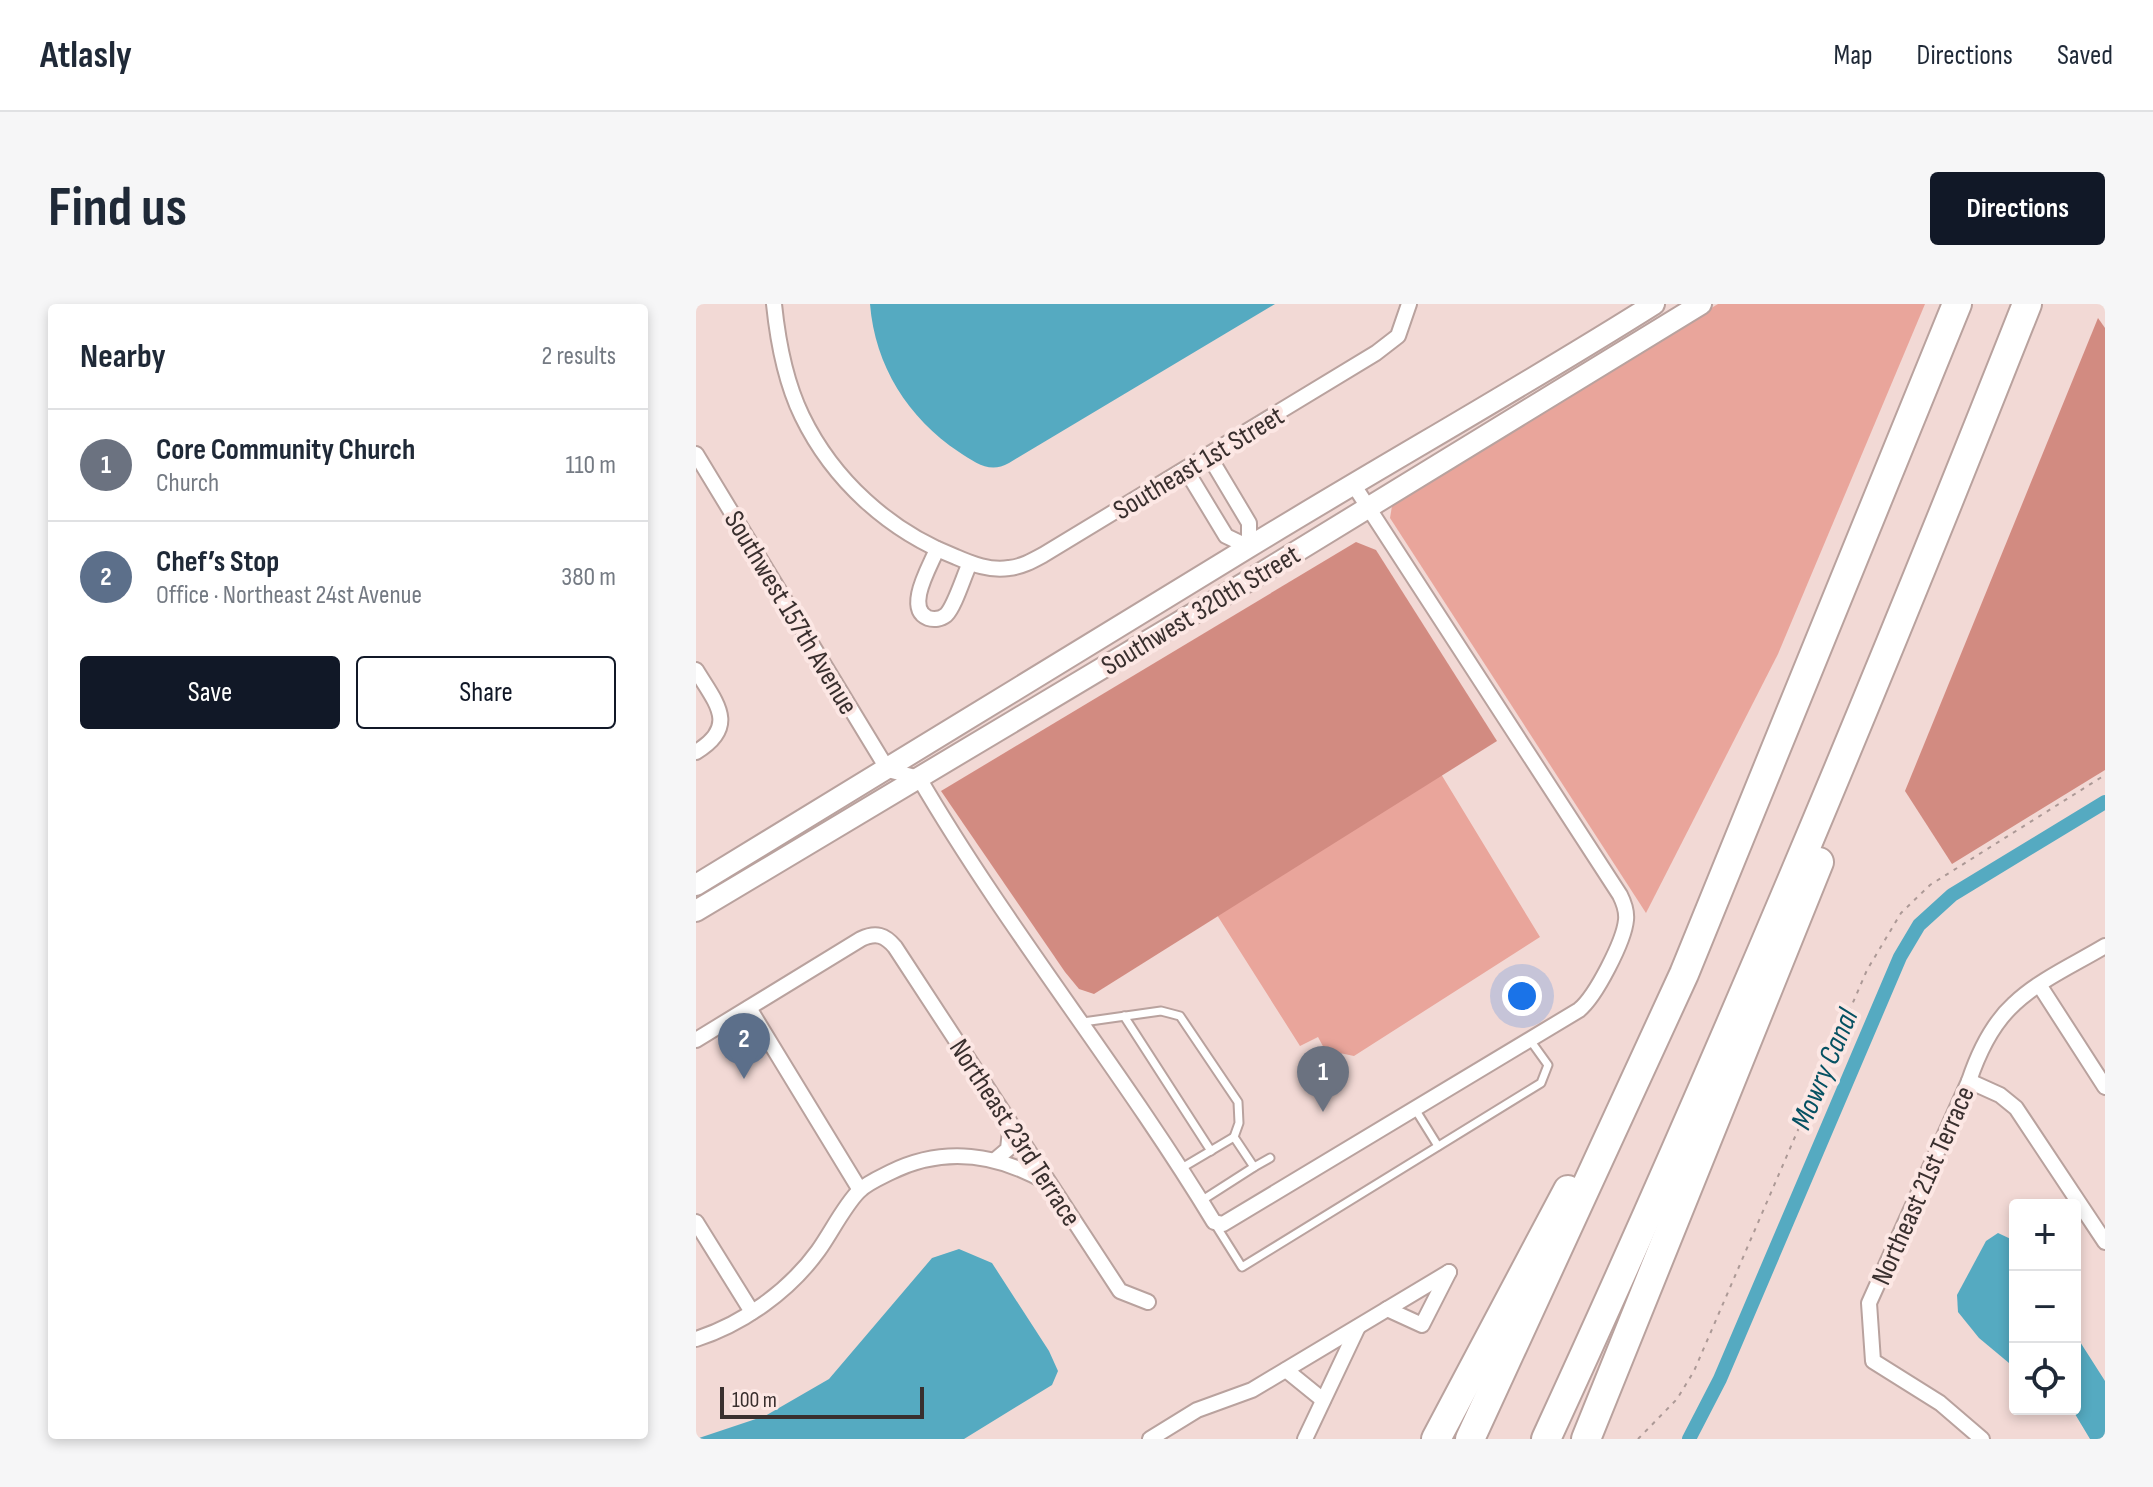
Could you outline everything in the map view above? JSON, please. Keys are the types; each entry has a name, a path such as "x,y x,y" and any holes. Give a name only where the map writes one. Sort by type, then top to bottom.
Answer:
{"highway":[{"path":"1470,1439 1684,974 1957,304"},
{"path":"1546,1439 1655,1203 1921,572 2027,304"},
{"path":"1586,1438 1831,833 1907,632 1921,572"},
{"path":"1436,1439 1684,974"}],"street":[{"name":"Southeast 1st Street","path":"774,304 788,379 801,415 838,473 873,508 907,533 963,560 1005,569 1030,562 1389,344 1402,328 1409,304"},
{"name":"Southwest 320th Street","path":"696,885 1654,304"},
{"name":"Southwest 320th Street","path":"696,911 1263,572 1701,304"},
{"name":"Southwest 157th Avenue","path":"696,454 888,770"},
{"path":"1209,456 1249,523 1249,547 1263,572"},
{"path":"1186,470 1226,536 1249,547"},
{"path":"888,770 919,778 1013,929 1104,1052 1214,1222 1223,1224 1579,1010 1597,990 1625,927 1624,903 1353,484"},
{"path":"1209,507 1232,494"},
{"path":"937,549 917,600 919,610 926,617 938,619 947,613 963,560"},
{"path":"696,670 719,708 721,723 711,742 696,752"},
{"name":"Northeast 23rd Terrace","path":"749,1008 861,939 879,935 895,947 1120,1291 1148,1302"},
{"name":"Northeast 21st Terrace","path":"1982,1439 1940,1403 1873,1361 1869,1303 1978,1056 1997,1025 2013,1005 2105,946"},
{"path":"2040,986 2105,1087"},
{"path":"696,1040 749,1008 860,1190"},
{"path":"1969,1081 1990,1089 2016,1108 2105,1242"},
{"path":"995,1160 1008,1149 1010,1131 1006,1116"},
{"path":"696,1339 718,1332 788,1285 804,1269 860,1190 903,1167 967,1156 1024,1169 1051,1186"},
{"path":"696,1222 752,1312"},
{"path":"1150,1439 1197,1410 1252,1390 1387,1309"},
{"path":"1305,1439 1358,1326"},
{"path":"1286,1370 1323,1400"}],"lane":[{"path":"1080,1023 1161,1011 1180,1016 1238,1102 1239,1123 1234,1137 1180,1169"},
{"path":"1124,1016 1211,1151"},
{"path":"1214,1222 1242,1267 1541,1083 1548,1065 1530,1040"},
{"path":"1415,1109 1438,1146"},
{"path":"1234,1137 1254,1167"},
{"path":"1201,1201 1270,1158"}],"path":[{"path":"1638,1439 1672,1405 1694,1371 1867,970 1887,932 1915,897 1945,873 2105,775"}],"shaded area":[{"path":"1718,304 1925,304 1778,654 1646,913 1390,518 1393,500"},
{"path":"2098,318 2105,328 2105,770 1952,864 1905,791"},
{"path":"1356,542 1376,550 1497,741 1094,994 1079,989 941,791"},
{"path":"1441,774 1540,937 1354,1056 1325,1050 1318,1037 1300,1046 1217,915"}],"water":[{"path":"870,304 1275,304 1009,463 989,467 959,452 910,407 887,369 873,327"},
{"path":"1998,1233 2009,1238 2009,1363 1979,1338 1958,1312 1957,1295 1986,1241"},
{"path":"959,1249 992,1263 1049,1351 1058,1371 1052,1385 964,1439 696,1439 765,1416 829,1379 932,1258"},
{"path":"2081,1343 2105,1381 2105,1439 2090,1439 2076,1415 2081,1415"}],"waterway":[{"name":"Mowry Canal","path":"1689,1439 1720,1379 1900,957 1919,925 1952,895 2105,802"}],"place":[{"name":"Chef’s Stop","path":"744,1079"},
{"name":"Core Community Church","path":"1323,1112"}]}
